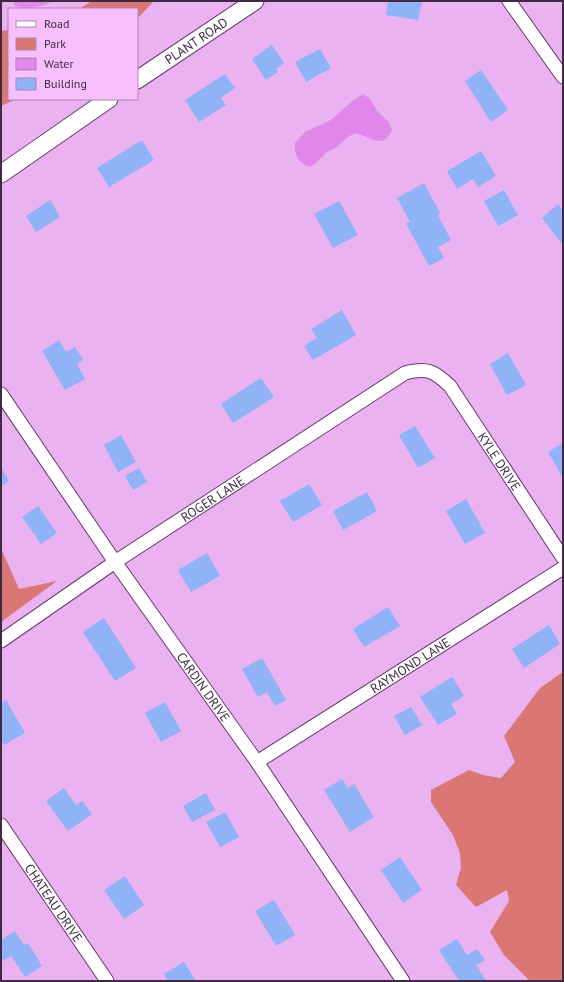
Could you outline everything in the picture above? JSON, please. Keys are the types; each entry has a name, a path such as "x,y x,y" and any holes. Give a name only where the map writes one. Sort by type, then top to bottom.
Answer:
{"street":[{"name":"PLANT ROAD","path":"138,79 255,1"},
{"path":"509,1 563,77"},
{"path":"1,174 108,100"},
{"name":"ROGER LANE","path":"1,641 115,562 405,373 417,370 430,370"},
{"name":"KYLE DRIVE","path":"430,370 440,376 450,386 563,558"},
{"name":"CARDIN DRIVE","path":"1,394 115,562 257,762 403,981"},
{"name":"RAYMOND LANE","path":"257,762 563,568"},
{"name":"CHATEAU DRIVE","path":"1,824 107,981"}],"green space":[{"path":"92,1 154,1 138,18 138,8 81,8"},
{"path":"8,30 8,100 14,100 1,106 1,31"},
{"path":"1,548 19,589 57,581 1,622"},
{"path":"563,672 563,981 530,981 504,955 490,932 509,901 507,890 476,907 456,885 461,868 460,853 453,835 431,802 431,790 469,770 483,775 501,778 515,762 504,736 540,688"}],"water":[{"path":"13,1 54,1 40,6 24,8 15,6"},
{"path":"363,94 370,99 378,112 388,121 392,130 388,136 380,141 356,133 349,136 337,147 327,152 310,167 302,163 296,155 295,143 305,132 331,120 350,103"}],"building":[{"path":"388,1 422,1 418,20 386,15"},
{"path":"272,45 284,63 276,69 278,72 266,80 252,59"},
{"path":"320,49 331,68 306,82 295,62"},
{"path":"481,70 508,110 491,122 465,81"},
{"path":"225,74 235,88 221,98 226,105 199,122 185,100"},
{"path":"142,140 154,160 109,187 97,168"},
{"path":"481,151 496,176 478,187 473,179 457,189 447,171"},
{"path":"424,183 440,213 438,216 451,240 438,247 444,258 429,266 406,224 410,222 397,198"},
{"path":"504,190 518,215 498,226 484,201"},
{"path":"50,200 60,217 36,232 26,216"},
{"path":"339,201 358,235 333,248 314,214"},
{"path":"558,204 563,211 563,245 542,218"},
{"path":"342,310 356,335 313,360 304,346 317,338 311,329"},
{"path":"59,340 66,352 75,347 83,360 77,364 85,379 65,390 42,351"},
{"path":"508,353 526,385 507,395 490,364"},
{"path":"261,378 274,397 233,423 221,404"},
{"path":"415,426 435,458 418,468 399,435"},
{"path":"121,435 136,462 118,472 104,445"},
{"path":"563,443 563,478 548,452"},
{"path":"1,467 9,481 1,486"},
{"path":"139,468 147,482 133,490 125,476"},
{"path":"309,484 322,505 293,522 280,501"},
{"path":"367,492 377,511 343,530 333,511"},
{"path":"466,499 485,533 465,544 446,511"},
{"path":"38,506 57,533 41,544 22,517"},
{"path":"207,553 220,576 191,592 178,570"},
{"path":"388,607 400,626 364,647 353,629"},
{"path":"104,618 136,668 115,681 83,632"},
{"path":"549,625 560,644 524,668 512,649"},
{"path":"262,658 286,700 275,706 267,692 258,697 242,669"},
{"path":"452,677 464,696 451,704 457,714 438,725 420,697"},
{"path":"6,700 25,733 4,745 1,741 1,703"},
{"path":"165,702 181,731 161,742 145,713"},
{"path":"411,707 422,725 405,735 394,716"},
{"path":"342,779 348,788 354,784 374,817 350,832 324,790"},
{"path":"64,788 76,805 82,801 92,814 68,831 46,801"},
{"path":"206,793 215,810 192,822 183,806"},
{"path":"225,812 239,837 220,847 206,822"},
{"path":"400,857 422,890 403,903 381,870"},
{"path":"125,876 144,905 124,919 104,890"},
{"path":"274,900 295,935 276,946 255,911"},
{"path":"15,931 24,945 28,943 42,966 25,977 11,956 3,961 1,958 1,940"},
{"path":"457,939 467,955 477,949 485,960 476,965 486,981 459,981 439,950"},
{"path":"184,962 196,981 168,981 164,974"}]}
